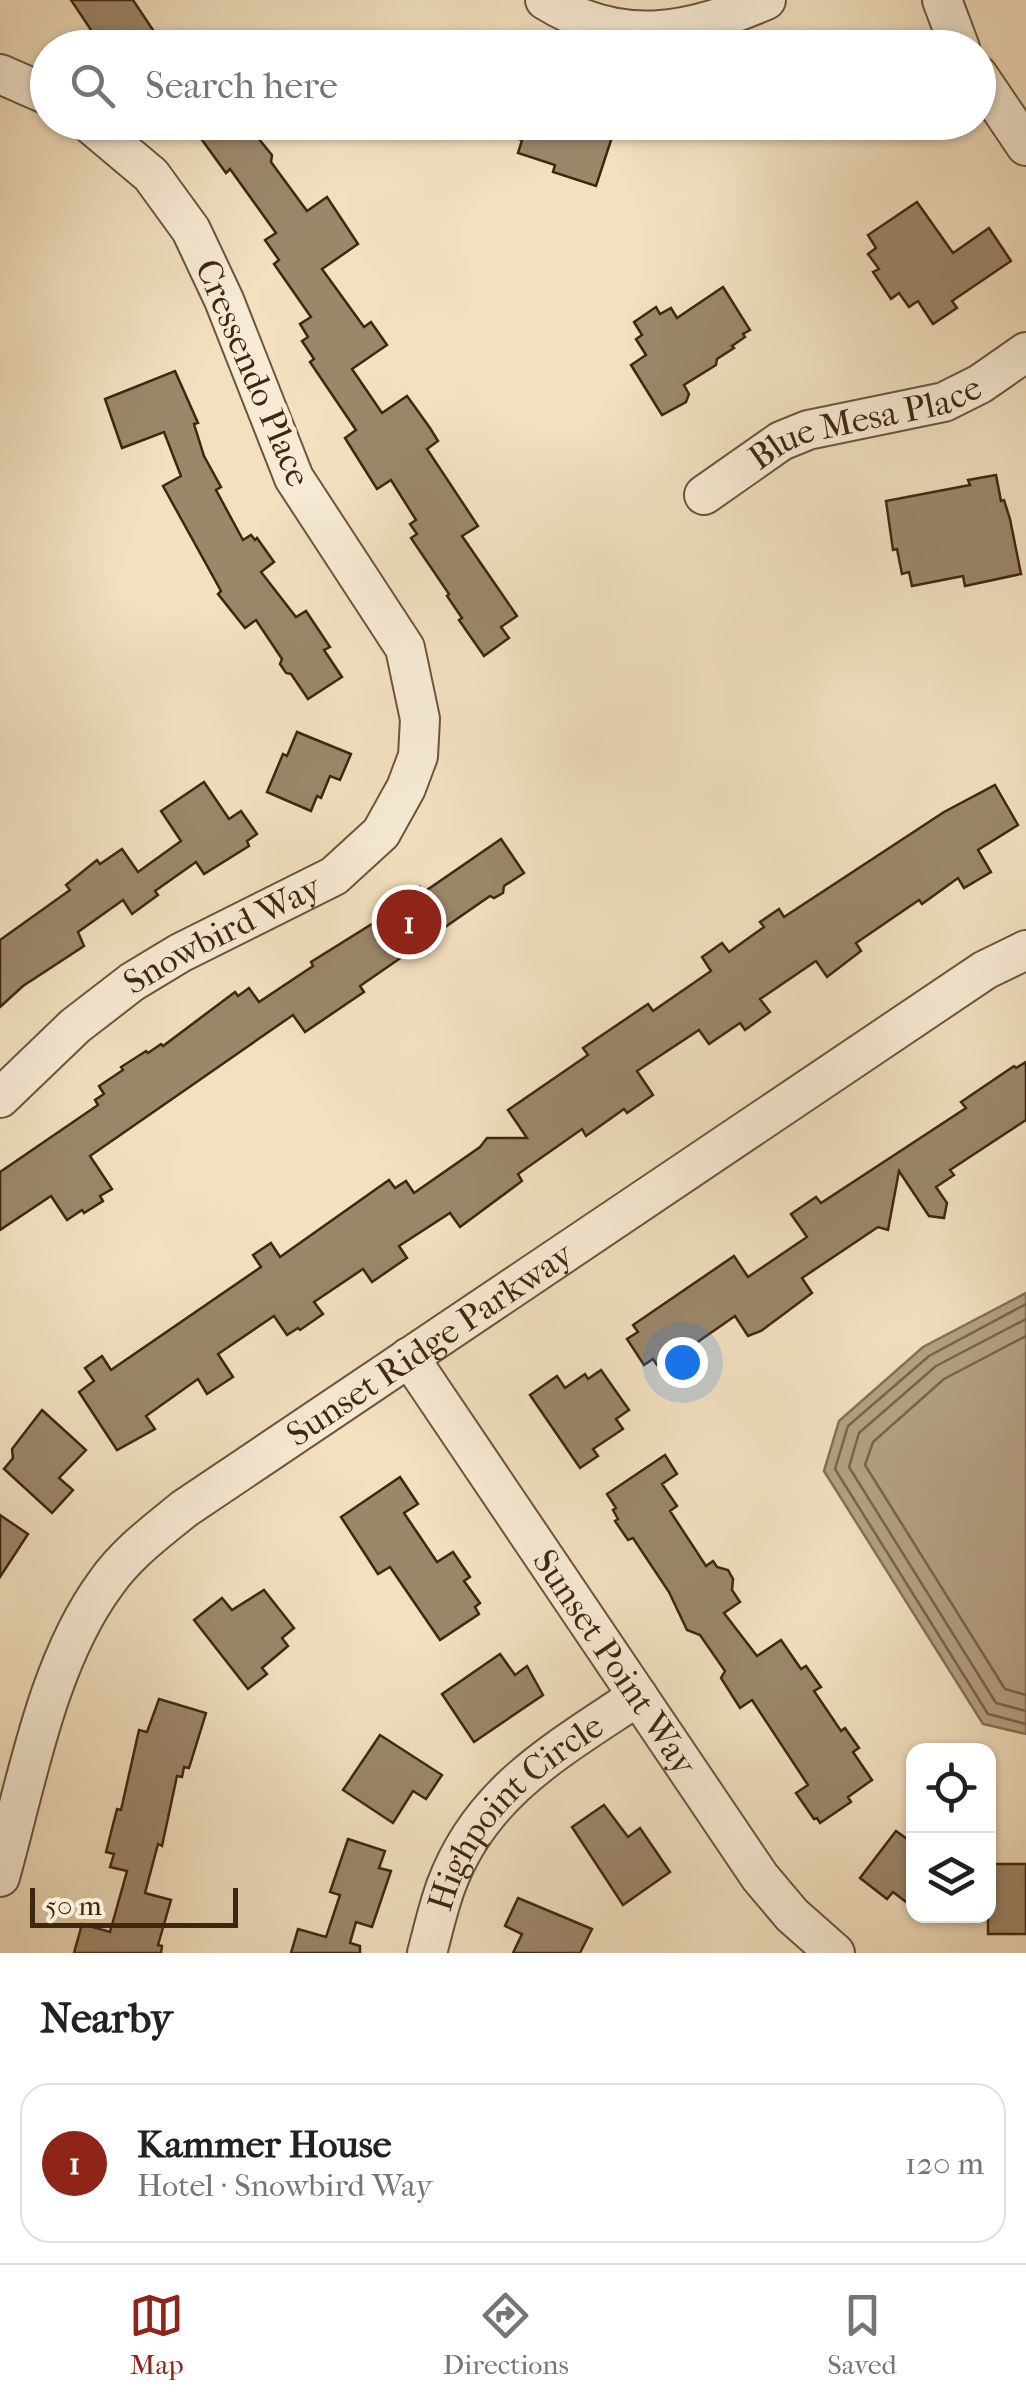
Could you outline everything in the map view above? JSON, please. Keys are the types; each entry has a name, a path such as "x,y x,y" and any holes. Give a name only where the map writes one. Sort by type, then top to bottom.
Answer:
{"street":[{"path":"545,0 570,16 630,30"},
{"path":"670,30 690,28 766,0"},
{"path":"942,0 953,30"},
{"path":"0,74 30,87"},
{"path":"996,102 1026,146"},
{"name":"Cressendo Place","path":"109,140 151,176 191,230 224,300 294,478 405,648 420,719 418,756"},
{"name":"Blue Mesa Place","path":"704,495 781,441 808,430 944,402 980,384 1026,352"},
{"name":"Snowbird Way","path":"0,1098 75,1026 132,982 180,953 334,876 381,833 406,788 418,756"},
{"name":"Sunset Ridge Parkway","path":"0,1877 62,1658 106,1582 140,1544 184,1509 985,970 1026,950"},
{"name":"Sunset Point Way","path":"410,1357 760,1876 792,1915 835,1953"},
{"name":"Highpoint Circle","path":"427,1953 445,1887 459,1857 499,1797 529,1769 638,1696"}],"water":[{"path":"1026,1293 1026,1734 983,1724 824,1471 839,1421 923,1347"}],"building":[{"path":"71,0 133,0 153,30 91,30"},
{"path":"202,140 260,140 307,211 327,197 358,244 322,269 364,327 371,322 387,345 352,369 382,413 407,396 430,428 438,441 427,449 478,526 462,536 517,616 501,627 509,638 484,656 411,538 417,534 410,524 416,520 391,480 377,489 345,438 356,430 310,362 314,359 302,341 308,337 300,324 311,317 274,264 279,260 265,240 276,233 230,169 226,173"},
{"path":"522,140 611,140 596,186 553,172 555,165 518,153"},
{"path":"917,202 953,253 989,228 1011,261 952,301 957,308 933,324 918,301 909,307 899,293 891,299 873,272 879,269 868,254 876,248 868,235"},
{"path":"723,287 750,330 717,359 716,365 684,385 689,394 686,402 662,415 631,365 646,355 636,339 642,335 634,322 656,307 660,314 671,308 677,318"},
{"path":"175,371 198,423 194,424 204,456 221,487 216,490 243,540 251,535 257,538 274,562 261,572 296,617 306,611 330,647 324,650 342,677 308,699 280,664 282,659 256,620 245,628 218,594 221,591 163,486 181,476 164,432 122,448 105,399"},
{"path":"996,475 1021,574 965,586 963,576 912,586 909,572 902,574 897,549 893,550 886,501 970,485 968,480"},
{"path":"297,732 351,754 340,780 330,776 311,811 267,792"},
{"path":"204,782 229,819 241,811 257,834 247,841 249,846 204,874 196,862 155,891 158,895 132,914 123,900 78,932 84,946 23,986 0,1007 0,940 70,890 66,885 97,860 100,864 122,849 138,872 181,841 161,811"},
{"path":"995,785 1018,825 978,850 991,872 964,888 958,878 922,904 919,900 856,943 861,951 827,977 816,961 760,999 770,1012 745,1030 740,1023 709,1044 699,1030 637,1071 653,1095 627,1113 624,1109 586,1136 582,1129 518,1174 522,1181 460,1227 450,1213 399,1246 407,1258 372,1282 363,1269 314,1302 323,1314 300,1330 287,1335 274,1316 218,1354 233,1377 207,1394 198,1379 146,1416 155,1429 117,1450 79,1392 94,1381 85,1368 102,1356 111,1370 261,1267 253,1255 271,1243 280,1257 389,1180 395,1188 406,1181 414,1193 487,1138 527,1138 508,1110 588,1055 583,1048 648,1004 653,1011 711,971 702,957 722,943 729,952 764,927 760,922 779,909 784,917 944,812"},
{"path":"501,839 524,873 504,886 503,893 490,896 360,986 364,992 305,1032 293,1015 90,1156 112,1189 100,1196 103,1201 67,1220 51,1196 0,1230 0,1172 98,1105 95,1100 104,1094 99,1086 123,1070 121,1067 146,1051 163,1046 235,992 238,996 249,988 259,1002 313,966 311,962 399,907 397,903 420,887 424,892"},
{"path":"1026,1062 1026,1120 950,1170 954,1175 936,1187 947,1203 944,1218 929,1216 899,1171 888,1230 878,1227 802,1278 812,1293 761,1331 748,1336 735,1316 679,1355 677,1352 657,1365 653,1359 644,1365 627,1339 638,1332 633,1325 734,1256 748,1277 807,1237 791,1214 816,1197 821,1203 966,1108 961,1102"},
{"path":"601,1370 629,1410 616,1419 623,1429 593,1449 598,1456 580,1468 530,1395 557,1376 565,1388 585,1374 588,1379"},
{"path":"42,1410 86,1450 59,1478 73,1490 52,1513 4,1469 13,1458 12,1449"},
{"path":"665,1455 677,1474 662,1484 677,1506 670,1511 706,1566 713,1561 717,1567 728,1570 733,1579 732,1590 740,1602 724,1613 757,1656 781,1640 801,1669 806,1666 821,1687 814,1691 841,1731 845,1728 859,1748 853,1752 872,1780 848,1797 851,1802 820,1823 796,1793 808,1785 752,1700 740,1708 721,1678 725,1671 700,1635 687,1630 669,1592 633,1538 628,1540 615,1521 616,1508 607,1494"},
{"path":"400,1477 418,1504 404,1513 437,1562 453,1552 470,1577 464,1581 480,1603 475,1607 479,1614 440,1640 390,1567 378,1574 341,1517"},
{"path":"0,1515 28,1534 0,1577"},
{"path":"264,1590 294,1628 282,1638 288,1646 262,1668 267,1674 248,1689 194,1620 222,1598 232,1610"},
{"path":"500,1654 515,1675 527,1666 543,1695 474,1742 442,1694"},
{"path":"159,1699 206,1713 189,1768 184,1767 182,1777 177,1776 162,1846 158,1844 145,1893 171,1900 158,1945 162,1946 161,1953 74,1953 82,1924 110,1932 127,1871 110,1867 114,1854 106,1852 117,1809 121,1810 139,1730 147,1732"},
{"path":"380,1735 442,1775 426,1799 413,1791 393,1823 343,1790"},
{"path":"604,1805 628,1837 640,1828 670,1872 623,1905 572,1827"},
{"path":"896,1831 906,1838 906,1902 893,1892 887,1899 860,1878"},
{"path":"348,1839 385,1851 379,1868 391,1871 372,1927 356,1922 350,1943 360,1946 360,1953 291,1953 298,1929 326,1937 340,1895 330,1892"},
{"path":"996,1864 1026,1864 1026,1934 988,1934 988,1923 996,1923"},
{"path":"518,1898 592,1929 580,1953 513,1953 522,1934 505,1926"}],"place":[{"name":"Kammer House","path":"409,922"}]}
